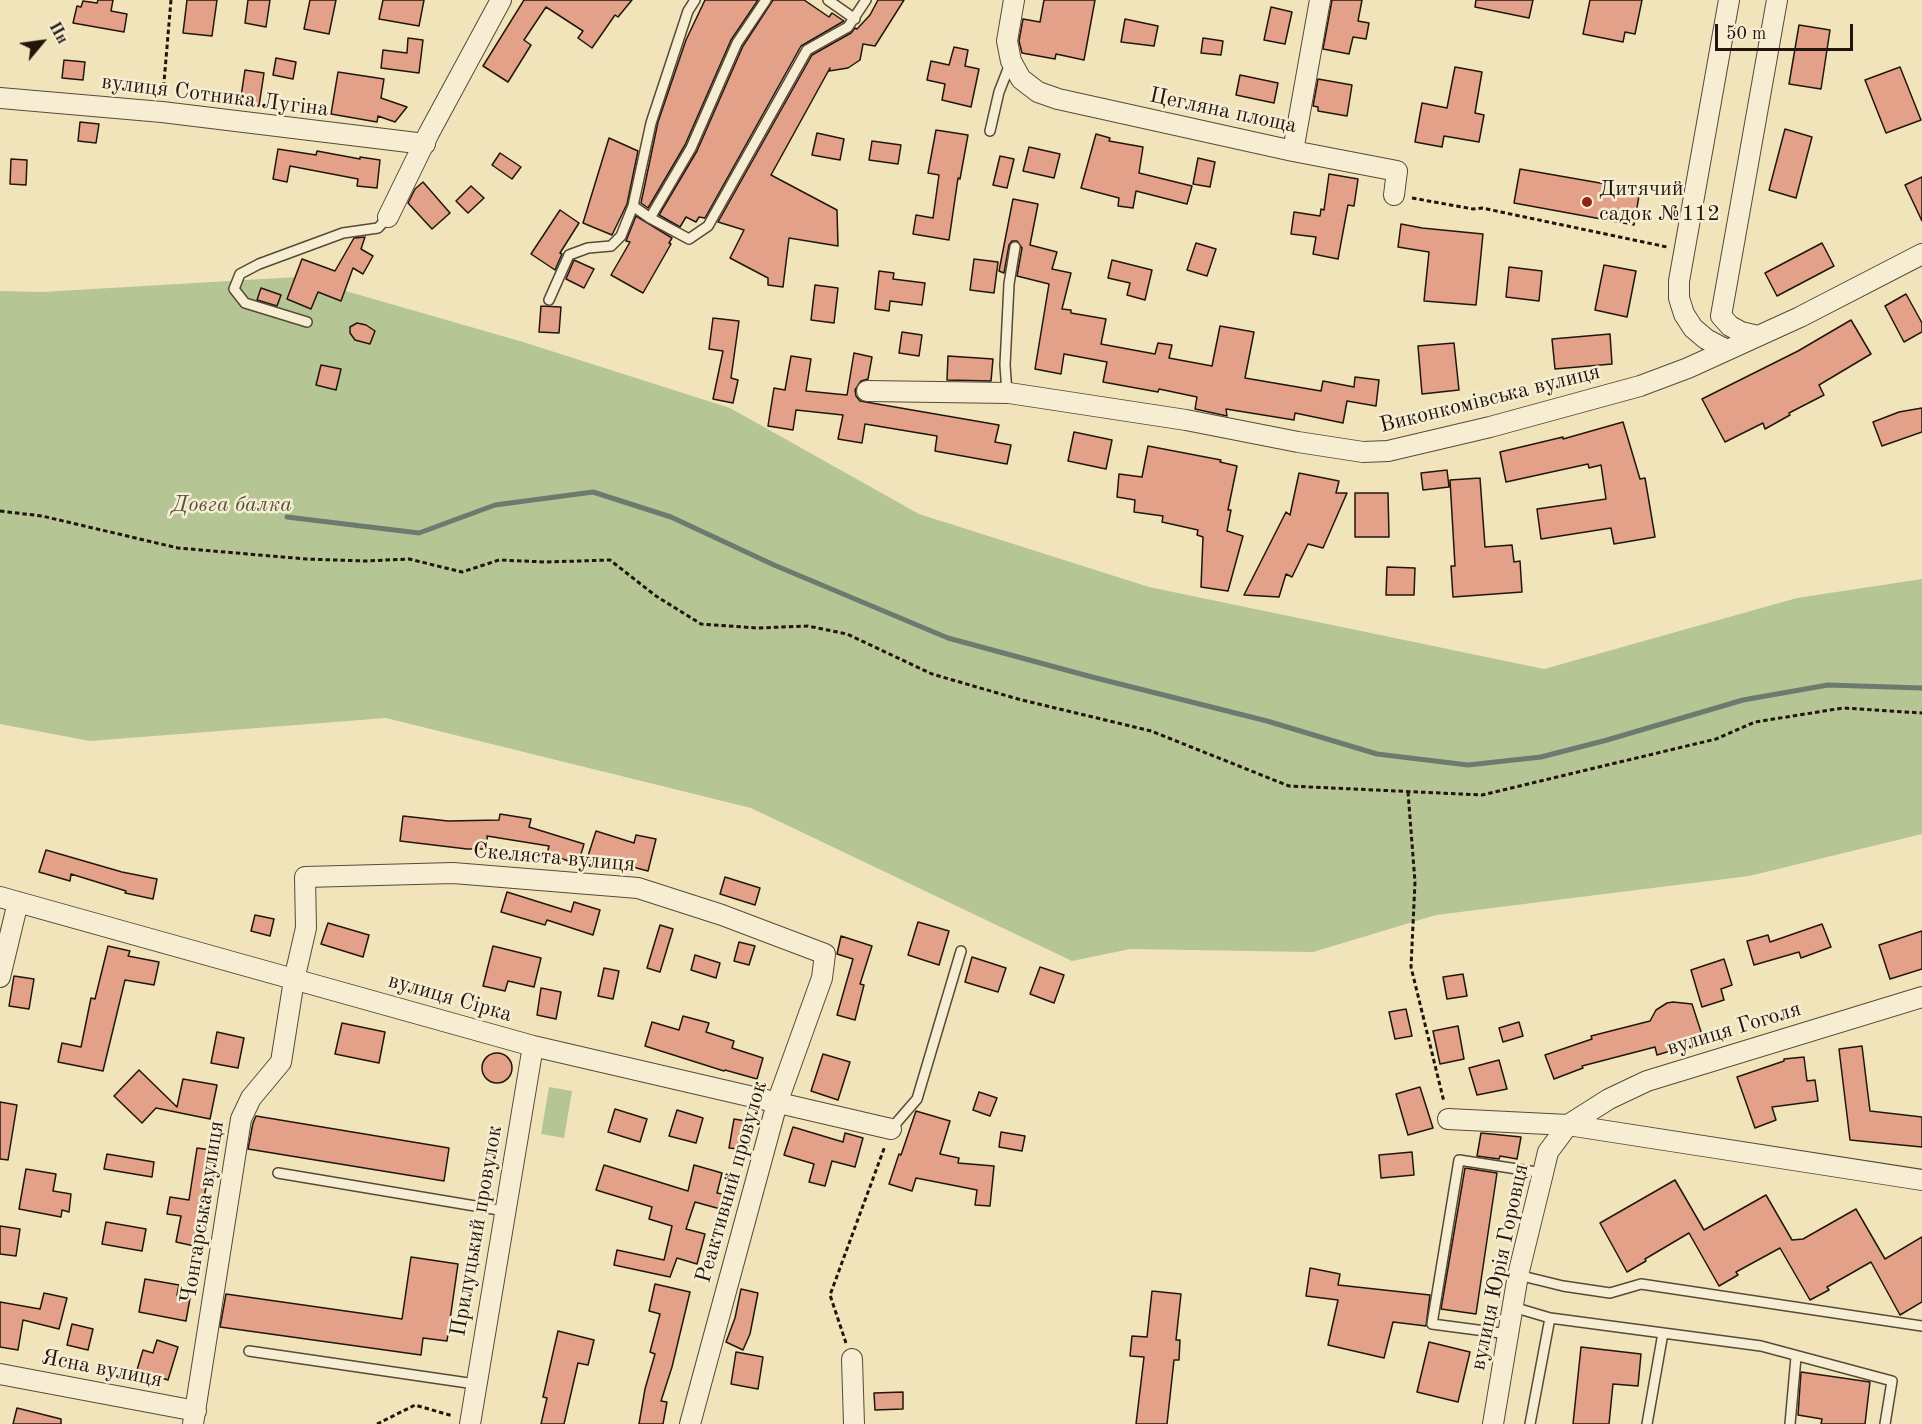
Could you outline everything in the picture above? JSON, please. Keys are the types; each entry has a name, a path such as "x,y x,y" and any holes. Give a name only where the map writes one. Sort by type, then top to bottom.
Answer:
{"street":[{"path":"388,217 501,0"},
{"path":"1011,62 1007,41 1014,0"},
{"path":"1293,151 1320,0"},
{"path":"1725,350 1693,328 1684,314 1679,298 1678,281 1729,0"},
{"path":"1684,314 1695,324 1708,324 1721,316 1777,0"},
{"name":"Цегляна площа","path":"1011,62 1021,80 1038,92 1058,99 1293,151 1397,171 1394,195"},
{"name":"вулиця Сотника Лугіна","path":"0,98 162,112 425,144"},
{"name":"Виконкомівська вулиця","path":"867,391 1007,393 1186,420 1353,451 1388,451 1490,427 1640,386 1688,368 1800,317 1922,254"},
{"path":"1721,316 1730,326 1741,332 1758,336"},
{"name":"Скеляста вулиця","path":"304,877 453,873 638,888 722,915 825,954"},
{"name":"Чонгарська вулиця","path":"195,1417 241,1119 251,1098 281,1062 294,980 306,928 304,877"},
{"path":"0,977 9,900"},
{"name":"вулиця Сірка","path":"9,900 533,1046 891,1129"},
{"name":"Реактивний провулок","path":"690,1424 777,1103 822,978 825,954"},
{"name":"вулиця Гоголя","path":"1568,1125 1609,1099 1647,1081 1922,997"},
{"name":"Прилуцький провулок","path":"470,1423 533,1046"},
{"path":"1448,1119 1568,1125 1922,1180"},
{"name":"вулиця Юрія Горовця","path":"1493,1424 1510,1335 1518,1275 1548,1152 1568,1125"},
{"path":"852,1359 854,1424"},
{"name":"Ясна вулиця","path":"0,1374 195,1417"}],"lane":[{"path":"549,300 569,255 588,248 611,246 621,236 633,206 651,123 688,11 695,0"},
{"path":"650,218 691,148 737,44 766,0"},
{"path":"828,0 855,19"},
{"path":"633,206 688,239 708,226 807,50 840,32 855,19 866,0"},
{"path":"990,131 996,114 999,92 1011,62"},
{"path":"307,322 245,303 234,289 240,274 259,264 343,233 378,228 388,217"},
{"path":"1007,393 1005,365 1009,284 1016,247"},
{"path":"891,1129 917,1099 961,951"},
{"path":"1510,1335 1432,1324 1459,1160 1543,1173"},
{"path":"278,1173 505,1211"},
{"path":"1518,1275 1563,1286 1610,1293 1641,1284 1922,1326"},
{"path":"1514,1307 1550,1318 1761,1346 1892,1381 1885,1424"},
{"path":"1530,1424 1550,1318"},
{"path":"1647,1424 1663,1333"},
{"path":"249,1351 475,1384"},
{"path":"1790,1424 1796,1357"}],"path":[{"path":"162,112 171,0"},
{"path":"1394,195 1473,209 1482,208 1669,248 1682,262"},
{"path":"0,511 42,516 178,548 306,560 409,559 462,572 499,560 546,562 610,560 656,596 701,624 757,628 808,626 847,634 932,674 1018,699 1151,731 1289,786 1482,795 1716,740 1755,722 1843,708 1922,713"},
{"path":"1408,792 1415,882 1411,967 1448,1119"},
{"path":"852,1359 830,1295 891,1129"},
{"path":"377,1424 415,1405 470,1423"}],"green space":[{"name":"Довга балка","path":"297,277 523,342 730,408 919,514 1149,587 1544,669 1797,598 1922,579 1922,834 1749,876 1436,915 1313,952 1130,949 1072,961 751,808 386,718 90,741 0,724 0,291 42,292"},
{"path":"549,1087 572,1091 564,1138 541,1134"}],"building":[{"path":"98,0 113,0 111,11 127,14 124,32 73,23 77,6 81,7 83,1 97,3"},
{"path":"187,0 217,0 212,36 183,33"},
{"path":"248,0 270,0 266,27 245,23"},
{"path":"310,0 336,0 329,34 304,29"},
{"path":"383,0 424,0 419,26 379,19"},
{"path":"524,0 632,0 618,17 615,15 592,48 578,38 583,31 546,7 524,40 531,45 508,82 483,66"},
{"path":"705,0 758,0 731,40 685,145 648,208 641,203 658,122 686,40"},
{"path":"773,0 804,0 829,17 832,13 844,21 801,46 705,218 699,217 696,222 686,217 680,227 659,215 697,151 743,46"},
{"path":"878,0 904,0 875,46 863,44 860,60 848,68 829,71 830,68 771,175 837,210 838,246 789,238 783,287 768,285 768,278 730,258 744,230 718,222 812,55 851,33 855,28 857,29 870,15"},
{"path":"1044,0 1095,0 1084,60 1056,54 1055,59 1022,53 1019,41 1023,19 1040,22"},
{"path":"1332,0 1362,0 1358,21 1369,23 1366,39 1353,37 1349,54 1323,49"},
{"path":"1476,0 1533,0 1529,18 1475,7"},
{"path":"1590,0 1642,0 1635,34 1625,32 1623,42 1583,34"},
{"path":"1271,7 1292,12 1285,44 1264,40"},
{"path":"1125,19 1158,26 1154,46 1121,42"},
{"path":"1799,25 1830,30 1821,89 1789,84"},
{"path":"408,38 423,40 419,73 381,68 383,50 407,53"},
{"path":"1203,38 1223,41 1221,55 1201,53"},
{"path":"954,47 968,50 965,66 979,69 971,107 942,100 945,84 927,80 931,61 949,65"},
{"path":"276,58 296,62 293,79 273,75"},
{"path":"64,60 85,62 83,80 62,78"},
{"path":"1455,67 1482,72 1475,113 1484,115 1479,142 1444,136 1442,147 1415,142 1422,103 1447,108"},
{"path":"1900,67 1921,120 1886,133 1865,80"},
{"path":"245,70 264,73 259,106 240,103"},
{"path":"338,72 384,79 381,98 407,107 395,122 378,116 377,122 331,114"},
{"path":"1240,75 1278,83 1274,103 1236,95"},
{"path":"1318,79 1352,85 1347,116 1318,111 1318,107 1313,106"},
{"path":"80,122 99,124 96,143 78,141"},
{"path":"1785,129 1812,137 1796,198 1769,190"},
{"path":"936,130 968,135 960,179 958,178 949,240 913,234 916,215 933,218 939,175 928,173"},
{"path":"817,133 844,139 840,160 812,155"},
{"path":"1096,134 1110,138 1109,141 1143,147 1139,173 1192,186 1187,204 1136,191 1133,208 1118,206 1119,198 1081,188"},
{"path":"609,138 638,151 627,204 612,235 583,223"},
{"path":"872,141 901,145 898,164 869,160"},
{"path":"1029,147 1060,154 1054,178 1023,171"},
{"path":"278,149 316,155 317,151 360,159 360,157 380,160 377,188 357,186 358,179 290,166 287,182 273,179"},
{"path":"500,153 521,167 512,179 492,165"},
{"path":"1000,156 1014,159 1007,188 993,185"},
{"path":"1198,158 1215,162 1210,187 1193,184"},
{"path":"11,159 27,160 26,185 10,184"},
{"path":"1520,169 1640,190 1634,225 1514,203"},
{"path":"1329,174 1358,179 1354,206 1348,205 1338,259 1313,254 1316,237 1291,234 1294,212 1320,216 1321,209 1324,210"},
{"path":"1922,177 1922,221 1905,185"},
{"path":"423,182 450,213 432,229 408,203 415,189"},
{"path":"471,186 484,198 468,213 456,201"},
{"path":"1013,199 1038,204 1030,245 1057,252 1052,269 1071,273 1062,309 1071,310 1071,313 1106,319 1101,344 1155,354 1158,343 1172,345 1169,358 1212,366 1220,326 1254,332 1245,378 1321,391 1323,381 1354,387 1355,377 1379,380 1376,406 1347,401 1343,423 1295,413 1294,420 1226,409 1227,416 1195,409 1197,397 1159,389 1158,392 1103,382 1107,362 1064,354 1061,374 1035,369 1049,284 1017,276 1022,248 1017,241 1012,241 1009,245 1004,273 999,271"},
{"path":"560,210 579,223 560,253 562,254 555,270 531,254"},
{"path":"636,216 672,238 669,243 671,244 643,293 611,275 630,242 626,241"},
{"path":"1401,224 1483,234 1476,305 1424,301 1429,252 1398,247"},
{"path":"365,237 361,249 373,256 363,274 353,268 341,301 318,292 311,309 287,299 302,259 335,271 354,238"},
{"path":"1196,243 1216,249 1207,276 1187,270"},
{"path":"1822,243 1834,266 1777,296 1765,273"},
{"path":"974,259 998,262 994,293 970,290"},
{"path":"574,260 594,269 584,288 566,279"},
{"path":"1112,260 1152,270 1145,300 1127,295 1130,283 1108,278"},
{"path":"1604,265 1636,271 1627,317 1595,310"},
{"path":"1509,267 1542,271 1539,301 1506,297"},
{"path":"879,271 894,273 893,279 925,283 922,305 890,301 889,311 875,309"},
{"path":"815,285 838,288 834,323 811,320"},
{"path":"261,288 281,295 277,306 257,300"},
{"path":"1906,294 1922,323 1922,332 1904,342 1885,306"},
{"path":"541,306 561,307 559,333 539,332"},
{"path":"713,318 739,321 731,378 738,380 733,403 713,399 723,351 709,349"},
{"path":"1851,320 1871,354 1819,385 1824,395 1789,413 1790,415 1765,429 1763,423 1725,442 1702,399 1798,351"},
{"path":"357,323 366,325 375,331 370,344 355,340 350,333 350,327"},
{"path":"902,332 922,335 919,356 899,353"},
{"path":"1610,334 1612,364 1555,369 1552,339"},
{"path":"1454,343 1459,390 1422,394 1418,346"},
{"path":"854,353 872,357 868,379 861,381 855,390 860,401 999,425 995,442 1011,445 1007,464 935,451 937,436 865,424 862,443 838,439 843,415 796,410 793,430 768,426 774,388 785,390 791,356 811,359 806,391 847,395"},
{"path":"948,356 993,359 991,381 947,380"},
{"path":"321,365 341,369 336,390 316,385"},
{"path":"1922,408 1922,432 1882,446 1873,422 1899,412"},
{"path":"1623,422 1640,479 1645,478 1655,537 1614,544 1611,528 1541,539 1537,509 1606,499 1601,465 1589,468 1588,464 1506,482 1500,452 1563,437 1563,439"},
{"path":"1074,432 1112,440 1106,469 1068,461"},
{"path":"1148,446 1221,460 1220,462 1237,466 1228,510 1231,510 1227,531 1243,536 1228,591 1201,587 1203,537 1197,535 1198,530 1162,522 1163,516 1134,512 1135,500 1117,497 1119,474 1142,477"},
{"path":"1447,470 1449,487 1423,490 1421,473"},
{"path":"1299,473 1339,481 1336,493 1347,493 1323,548 1308,544 1292,577 1286,574 1279,597 1244,595 1286,512 1290,515"},
{"path":"1480,478 1485,547 1512,545 1514,562 1520,561 1522,592 1453,597 1451,566 1455,566 1450,480"},
{"path":"1355,493 1388,493 1389,537 1355,537"},
{"path":"1387,567 1415,568 1414,595 1386,595"},
{"path":"500,814 531,819 529,827 584,844 578,864 547,854 549,846 487,836 488,849 467,849 400,841 403,816 448,821 499,820"},
{"path":"596,831 634,843 636,835 656,839 648,871 613,862 612,867 587,859"},
{"path":"46,850 122,872 157,879 153,899 125,893 126,891 71,874 70,881 39,872"},
{"path":"725,877 760,888 755,905 720,894"},
{"path":"507,892 571,912 574,902 600,910 593,935 547,920 545,925 501,912"},
{"path":"255,915 274,919 270,936 251,931"},
{"path":"918,922 949,931 939,965 908,955"},
{"path":"328,923 369,935 363,957 321,944"},
{"path":"1822,924 1831,947 1801,958 1799,952 1754,965 1747,941 1768,935 1770,942"},
{"path":"660,925 673,929 660,972 647,968"},
{"path":"1922,931 1922,969 1890,979 1879,945"},
{"path":"841,936 872,946 860,984 864,985 855,1020 837,1015 853,959 837,954"},
{"path":"739,942 755,946 749,965 734,961"},
{"path":"108,946 130,951 128,956 159,962 154,985 125,980 103,1071 58,1062 62,1043 81,1047 91,998 95,999"},
{"path":"493,946 541,958 534,987 508,981 505,991 483,986"},
{"path":"695,955 720,963 716,978 691,970"},
{"path":"972,957 1006,968 998,992 965,982"},
{"path":"1724,959 1732,985 1721,989 1724,1000 1702,1007 1691,970"},
{"path":"1040,967 1064,975 1054,1003 1030,994"},
{"path":"604,968 619,971 613,999 598,996"},
{"path":"1463,974 1467,996 1447,999 1443,977"},
{"path":"14,976 34,979 29,1009 9,1006"},
{"path":"541,988 561,992 556,1019 537,1015"},
{"path":"1673,1002 1692,1004 1704,1041 1657,1055 1655,1047 1582,1066 1583,1068 1554,1079 1545,1055 1592,1039 1591,1036 1650,1021 1656,1010"},
{"path":"1406,1009 1412,1036 1395,1039 1389,1012"},
{"path":"683,1016 709,1023 706,1032 734,1041 732,1048 763,1058 757,1079 645,1046 652,1022 679,1030"},
{"path":"1519,1022 1523,1036 1503,1042 1499,1028"},
{"path":"342,1023 385,1032 379,1063 335,1054"},
{"path":"1458,1026 1464,1059 1440,1064 1433,1031"},
{"path":"217,1032 244,1038 238,1068 211,1063"},
{"path":"1862,1046 1870,1111 1922,1117 1922,1147 1850,1140 1839,1049"},
{"path":"497,1053 508,1057 512,1068 508,1079 497,1083 486,1079 482,1068 486,1057"},
{"path":"823,1054 850,1062 838,1100 811,1091"},
{"path":"1804,1057 1807,1081 1815,1080 1818,1101 1772,1107 1776,1120 1755,1128 1737,1077 1784,1061 1784,1059"},
{"path":"1499,1060 1507,1089 1477,1095 1469,1068"},
{"path":"139,1070 177,1107 183,1079 217,1085 210,1119 156,1108 142,1123 114,1096"},
{"path":"1420,1087 1433,1128 1408,1135 1396,1094"},
{"path":"979,1092 997,1098 990,1116 973,1110"},
{"path":"0,1102 17,1105 8,1160 0,1159"},
{"path":"615,1109 647,1119 640,1142 608,1132"},
{"path":"677,1110 703,1118 696,1143 669,1136"},
{"path":"916,1111 950,1121 940,1154 959,1158 958,1163 994,1166 990,1206 975,1205 977,1190 916,1178 912,1191 889,1184"},
{"path":"256,1116 449,1148 444,1181 248,1149"},
{"path":"734,1119 752,1122 748,1150 729,1148"},
{"path":"793,1127 843,1142 845,1133 863,1138 855,1167 832,1161 825,1186 809,1182 814,1164 784,1155"},
{"path":"1001,1132 1025,1136 1022,1151 999,1147"},
{"path":"1481,1133 1521,1137 1517,1159 1477,1156"},
{"path":"197,1148 218,1151 213,1183 207,1182 198,1228 202,1229 199,1247 176,1242 181,1216 167,1214 170,1197 189,1200"},
{"path":"1412,1152 1414,1175 1381,1178 1379,1155"},
{"path":"107,1154 154,1162 152,1177 104,1169"},
{"path":"604,1165 688,1191 694,1165 722,1173 717,1193 728,1195 724,1210 695,1202 686,1229 705,1234 697,1264 677,1258 670,1277 614,1265 617,1250 664,1260 672,1226 649,1219 652,1207 596,1190"},
{"path":"1465,1168 1497,1173 1476,1314 1441,1309"},
{"path":"26,1169 56,1174 53,1191 71,1194 69,1212 62,1210 61,1217 19,1209"},
{"path":"1675,1180 1704,1230 1766,1195 1792,1240 1803,1239 1856,1209 1885,1259 1922,1237 1922,1302 1900,1315 1871,1262 1827,1287 1829,1290 1810,1300 1780,1248 1736,1272 1738,1275 1719,1286 1689,1233 1627,1272 1600,1223"},
{"path":"106,1222 146,1229 142,1251 102,1244"},
{"path":"0,1226 20,1229 16,1256 0,1254"},
{"path":"411,1257 458,1264 447,1341 423,1338 421,1355 220,1327 226,1294 402,1319"},
{"path":"1310,1268 1340,1274 1338,1285 1430,1295 1426,1326 1393,1322 1384,1358 1328,1345 1338,1300 1306,1296"},
{"path":"145,1279 179,1285 177,1295 190,1298 186,1321 139,1312"},
{"path":"655,1284 690,1292 672,1367 661,1401 667,1402 663,1424 639,1424 645,1389 655,1354 650,1352 660,1314 649,1311"},
{"path":"741,1289 758,1293 750,1334 743,1350 726,1342 735,1318"},
{"path":"1152,1291 1181,1294 1176,1340 1180,1340 1179,1360 1174,1360 1167,1424 1136,1424 1144,1357 1130,1356 1132,1336 1147,1337"},
{"path":"44,1293 67,1298 59,1329 23,1320 18,1350 0,1347 0,1302 40,1309"},
{"path":"72,1324 93,1329 88,1350 67,1345"},
{"path":"558,1331 594,1340 588,1365 578,1363 564,1424 541,1424 547,1398 543,1397"},
{"path":"157,1340 178,1347 168,1380 137,1370 143,1350 153,1353"},
{"path":"1429,1342 1470,1352 1458,1402 1417,1392"},
{"path":"1581,1347 1641,1354 1638,1386 1613,1384 1609,1424 1573,1424"},
{"path":"736,1352 763,1357 758,1389 731,1384"},
{"path":"1801,1372 1870,1382 1865,1424 1821,1424 1822,1419 1798,1415"},
{"path":"903,1392 903,1409 875,1410 874,1393"},
{"path":"17,1408 61,1419 61,1424 13,1424"}],"waterway":[{"path":"287,517 419,533 495,505 593,492 671,517 774,565 948,638 1267,721 1377,754 1468,765 1541,757 1743,700 1828,685 1922,688"}],"place":[{"name":"Дитячий садок №112","path":"1587,202"}]}
